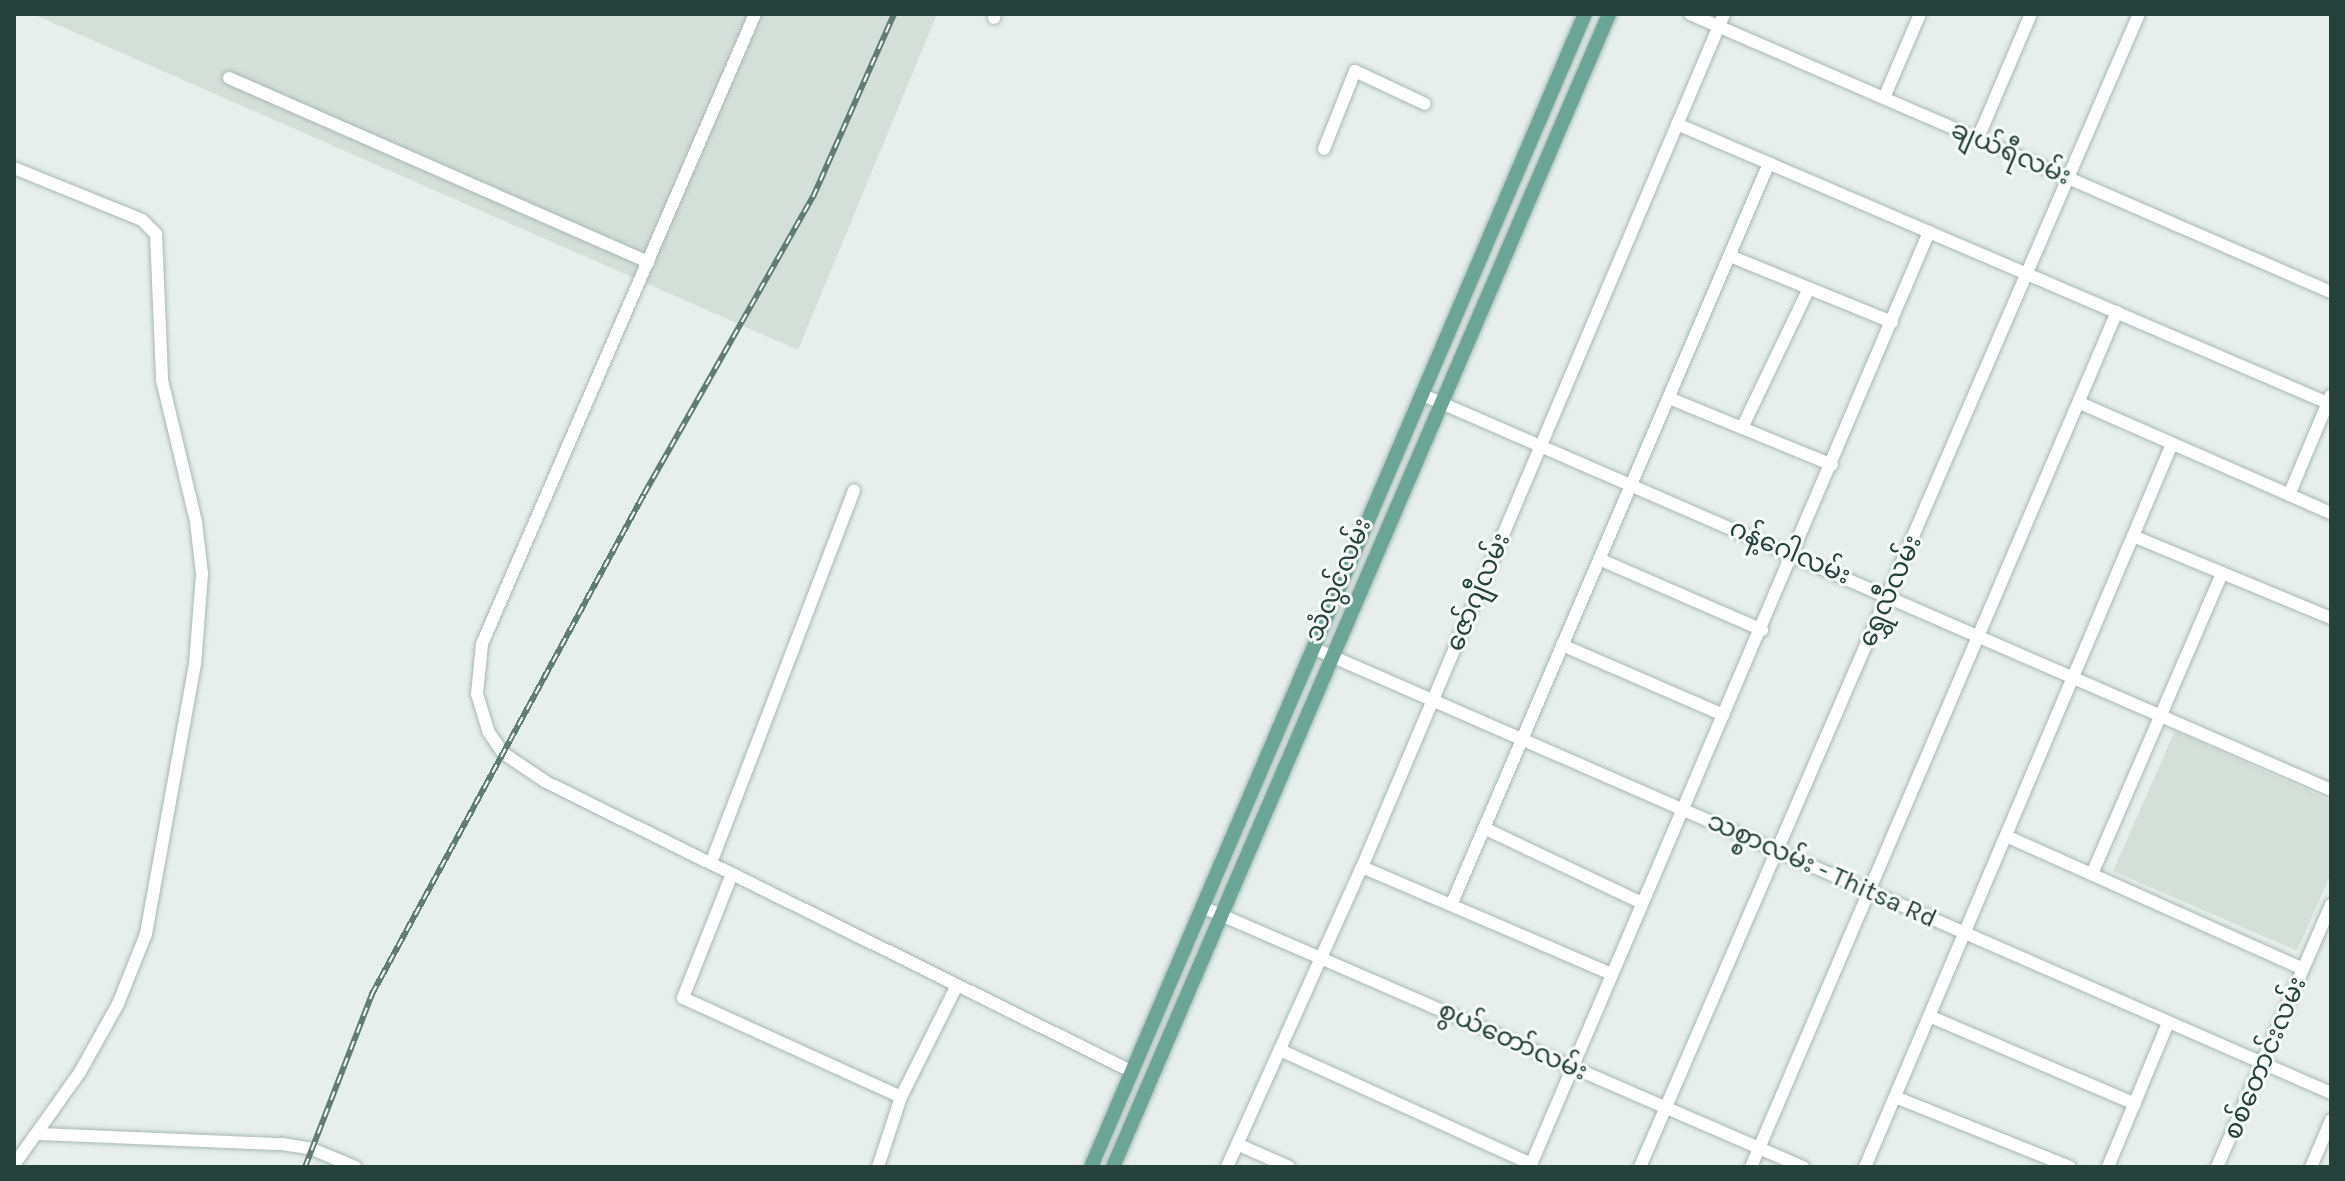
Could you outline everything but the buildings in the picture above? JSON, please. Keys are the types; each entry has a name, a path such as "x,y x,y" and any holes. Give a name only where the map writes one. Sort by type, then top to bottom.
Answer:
{"main road":[{"name":"သံလွင်လမ်း","path":"1095,1166 1131,1071 1205,908 1585,14"},
{"name":"သံလွင်လမ်း","path":"1113,1167 1609,14"},
{"path":"1511,188 1530,197"}],"street":[{"path":"755,14 482,644 477,694 488,731 520,766 1131,1071"},
{"name":"ချယ်ရီလမ်း","path":"1690,14 1721,20 1884,98 2331,292"},
{"path":"1884,98 1920,14"},
{"path":"1978,138 2031,14"},
{"name":"ရွှေလီလမ်း","path":"1640,1167 1775,849 1889,594 2139,14"},
{"name":"ဇော်ဂျီလမ်း","path":"1227,1167 1362,867 1721,20"},
{"path":"1324,149 1355,71 1425,104"},
{"path":"229,78 648,262"},
{"path":"1677,124 2329,399 2289,495"},
{"path":"1452,903 1769,163"},
{"path":"14,168 142,220 156,234 162,380 196,522 202,574 195,664 146,934 118,1004 40,1134 18,1148 14,1165"},
{"path":"1280,1050 1530,1166 1795,554 1929,232"},
{"path":"1730,256 1892,322"},
{"path":"1742,428 1809,288"},
{"path":"1751,1167 2117,312"},
{"name":"ဂန့်ဂေါလမ်း","path":"1423,395 1889,594 2331,790"},
{"path":"1669,398 1832,465"},
{"path":"2080,403 2331,513"},
{"path":"1865,1167 2172,444"},
{"path":"711,863 854,491"},
{"path":"2133,536 2331,618"},
{"path":"1599,559 1762,630"},
{"path":"2092,874 2222,573"},
{"path":"1562,645 1724,715"},
{"name":"သစ္စာလမ်း - Thitsa Rd","path":"1313,648 2331,1093"},
{"path":"1484,828 1642,903"},
{"path":"2006,836 2303,969"},
{"path":"1362,867 1612,974"},
{"path":"732,874 683,998 901,1097"},
{"name":"စစ်တောင်းလမ်း","path":"2217,1167 2331,905"},
{"name":"စွယ်တော်လမ်း","path":"1205,908 1320,955 1803,1167"},
{"path":"878,1167 901,1097 957,985"},
{"path":"1929,1016 2135,1104"},
{"path":"2108,1167 2168,1023"},
{"path":"1895,1097 2070,1167"},
{"path":"2311,1167 2331,1120"},
{"path":"40,1134 282,1144 312,1149 355,1167"},
{"path":"1237,1144 1289,1167"}],"shaded area":[{"path":"33,14 937,14 798,350"},
{"path":"2175,731 2331,801 2331,873 2297,951 2113,871"}],"railway":[{"path":"305,1167 372,994 644,494 813,197 894,14"}]}
